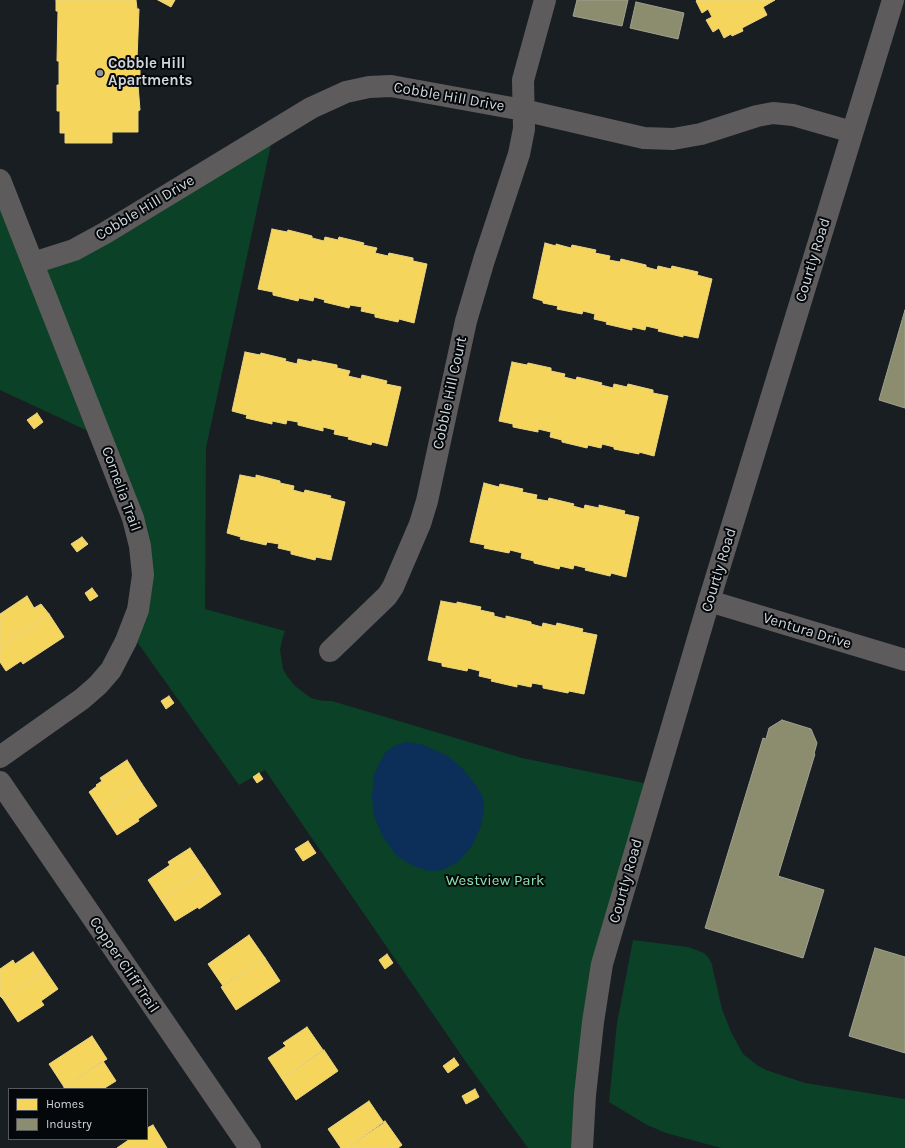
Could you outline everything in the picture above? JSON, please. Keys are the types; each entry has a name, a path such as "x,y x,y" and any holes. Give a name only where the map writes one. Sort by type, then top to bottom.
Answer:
{"street":[{"name":"Cobble Hill Court","path":"330,651 387,596 393,587 420,524 427,501 466,321 484,260 519,154 524,128 522,80 545,0"},
{"name":"Courtly Road","path":"582,1148 585,1095 593,1022 602,964 709,601 893,0"},
{"name":"Cobble Hill Drive","path":"33,263 74,250 105,233 311,108 346,92 369,87 391,86 523,110 644,138 673,139 701,134 757,116 773,113 793,115 852,132"},
{"name":"Cornelia Trail","path":"0,180 133,518 140,546 143,575 138,610 130,632 116,662 108,673 98,685 82,698 0,757"},
{"name":"Ventura Drive","path":"709,601 905,660"},
{"name":"Copper Cliff Trail","path":"0,782 250,1148"}],"green space":[{"name":"Westview Park","path":"274,130 206,448 205,609 285,631 280,650 283,669 295,686 311,698 323,701 332,701 522,758 654,785 619,904 582,1148 528,1148 468,1065 265,770 239,785 130,632 143,575 101,437 0,390 0,180 33,263"},
{"path":"633,940 688,947 704,953 709,958 722,1009 731,1032 743,1054 757,1065 766,1070 805,1083 905,1099 905,1148 721,1148 666,1133 647,1125 609,1102 617,1023"}],"water":[{"path":"406,742 421,744 448,756 462,768 475,784 484,801 481,826 472,846 459,861 443,870 429,871 416,867 404,861 395,854 383,837 374,816 372,798 374,775 385,753 395,745"}],"building: Homes":[{"name":"Cobble Hill Apartments","path":"56,0 136,0 137,9 139,9 137,59 140,59 140,85 138,85 140,110 138,111 138,132 112,132 112,143 65,143 65,133 60,133 60,111 57,111 59,61 57,61 58,11 56,11"},
{"path":"158,0 175,0 171,7"},
{"path":"775,0 763,7 767,15 742,28 743,31 732,36 731,34 724,38 719,28 713,32 706,20 712,17 708,9 702,13 696,1"},
{"path":"272,229 287,232 288,230 312,236 312,238 324,241 325,237 338,240 339,237 377,248 375,253 388,256 389,253 413,258 413,261 427,264 414,323 399,319 398,322 375,317 375,314 361,311 362,307 350,305 349,308 324,302 325,300 314,297 313,301 299,298 298,301 273,295 273,292 258,289"},
{"path":"545,243 571,248 572,245 596,250 595,253 610,256 609,260 620,262 621,259 646,265 646,267 657,270 658,266 671,269 672,266 698,272 697,275 712,279 698,338 683,335 683,337 658,331 659,329 646,326 645,330 632,327 632,330 606,324 607,322 594,319 595,314 583,311 582,314 557,309 558,306 543,303 543,301 533,298"},
{"path":"245,352 260,355 261,353 286,359 285,361 297,364 298,359 337,365 337,368 350,371 348,376 361,379 362,375 387,381 386,384 401,387 387,446 372,442 371,445 348,439 349,437 334,434 335,430 323,427 323,431 298,425 298,422 287,420 286,424 272,421 272,424 246,418 247,415 232,411"},
{"path":"512,362 527,365 528,363 551,368 551,371 565,374 564,377 576,380 577,377 602,383 601,385 613,388 614,384 627,387 628,384 653,390 653,393 668,396 654,456 639,452 639,454 614,449 614,447 602,444 601,448 588,445 587,448 562,442 562,440 550,437 551,432 538,429 538,432 513,427 513,424 499,421"},
{"path":"37,413 43,422 34,429 27,420"},
{"path":"240,475 256,478 256,475 280,481 280,483 294,486 293,490 304,493 305,490 331,496 330,498 345,502 331,560 316,557 315,560 291,554 291,551 278,548 279,544 267,542 266,545 240,539 241,537 227,533"},
{"path":"484,483 499,487 500,484 523,489 522,492 537,495 536,499 548,501 549,498 574,504 573,506 584,509 585,505 599,508 599,505 625,511 624,514 639,517 626,577 611,573 610,576 585,570 586,568 574,565 573,569 560,566 559,569 521,558 522,553 510,550 509,553 484,548 485,545 470,542"},
{"path":"82,537 88,544 77,552 71,544"},
{"path":"92,588 98,596 90,601 85,593"},
{"path":"27,596 34,608 41,604 49,614 0,647 0,614"},
{"path":"441,601 457,604 457,602 481,607 480,610 494,613 494,616 506,619 506,616 531,622 531,624 542,627 543,623 556,626 557,623 583,629 582,632 597,635 584,694 569,691 568,693 543,688 543,685 532,683 531,687 517,684 517,687 491,681 492,679 479,676 480,671 468,668 467,671 442,666 442,663 428,660"},
{"path":"49,614 64,637 23,664 21,661 6,671 0,662 0,647"},
{"path":"169,696 174,703 166,709 161,701"},
{"path":"127,760 142,784 102,812 89,792 102,781 100,778"},
{"path":"259,773 263,779 257,783 253,777"},
{"path":"142,784 157,806 138,819 139,821 117,835 102,812"},
{"path":"308,841 316,853 303,861 295,849"},
{"path":"190,848 205,870 161,900 148,880 170,865 168,862"},
{"path":"205,870 221,894 199,909 198,907 175,921 161,900"},
{"path":"249,935 265,958 223,986 208,964"},
{"path":"33,952 45,970 3,999 0,996 0,969 13,960 15,964"},
{"path":"387,954 393,963 385,969 379,960"},
{"path":"265,958 280,981 236,1010 221,987"},
{"path":"45,970 58,989 41,1001 44,1005 18,1022 3,999"},
{"path":"307,1027 323,1050 282,1079 268,1058 286,1046 283,1043"},
{"path":"92,1036 107,1059 64,1087 49,1064"},
{"path":"324,1050 338,1071 296,1100 282,1079"},
{"path":"454,1058 459,1065 448,1073 443,1066"},
{"path":"103,1061 116,1081 105,1088 64,1087"},
{"path":"475,1089 479,1097 466,1104 462,1096"},
{"path":"369,1101 384,1123 347,1148 341,1148 328,1129"},
{"path":"385,1121 402,1145 398,1148 347,1148"},
{"path":"153,1125 167,1148 117,1148 129,1140 148,1140 148,1128"}],"building: Industry":[{"path":"577,0 628,0 622,26 573,16"},
{"path":"636,2 684,13 678,39 630,28"},
{"path":"905,310 905,408 879,400"},
{"path":"782,720 811,729 817,743 778,876 824,890 803,958 705,928 763,738 766,739 769,728"},
{"path":"875,948 905,957 905,1053 849,1036"}],"place":[{"name":"Cobble Hill Apartments","path":"100,73"}]}
